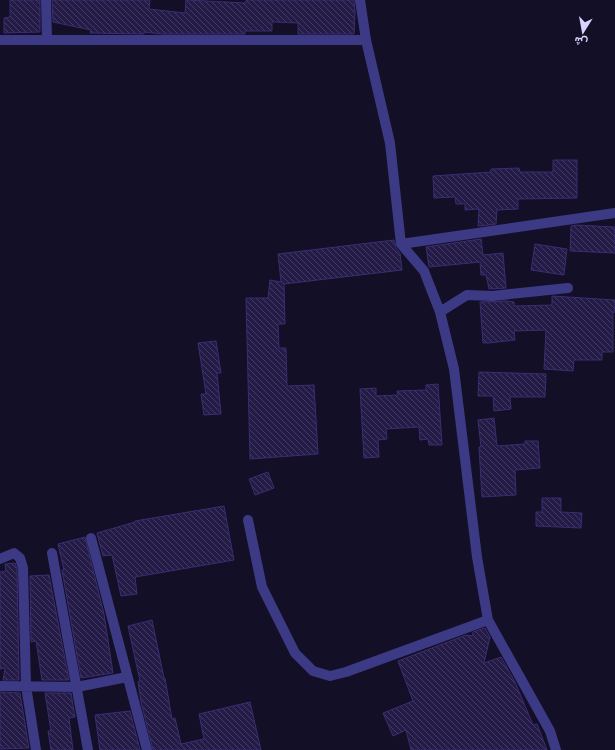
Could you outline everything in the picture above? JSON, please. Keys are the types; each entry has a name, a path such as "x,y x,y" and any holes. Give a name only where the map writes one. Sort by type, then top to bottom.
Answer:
{"street":[{"path":"46,0 47,40"},
{"path":"360,0 366,40 390,143 401,244 424,271 440,312 454,369 476,557 488,620 550,730 556,750"},
{"path":"0,40 366,40"},
{"path":"401,244 615,213"},
{"path":"440,312 467,295 492,296 568,288"},
{"path":"248,520 262,587 295,653 313,671 330,676 346,672 488,620"},
{"path":"91,538 146,750"},
{"path":"0,559 14,553 20,558 23,568 26,686 36,750"},
{"path":"52,553 88,750"},
{"path":"0,686 77,687 127,677"}],"building":[{"path":"10,0 40,0 40,32 4,33 4,18 10,17"},
{"path":"52,0 150,0 149,9 185,13 186,0 246,3 246,0 354,0 354,34 298,34 298,23 272,22 272,31 245,31 245,34 162,34 144,32 144,34 90,33 91,30 53,22"},
{"path":"553,160 577,160 577,198 518,199 518,209 497,210 496,224 478,226 479,209 465,210 465,204 456,204 455,197 434,198 433,176 491,172 491,169 519,168 520,172 553,172"},
{"path":"571,226 615,227 615,253 570,251"},
{"path":"481,239 483,255 503,253 506,288 489,289 486,275 481,275 480,262 429,267 426,247"},
{"path":"394,240 396,248 400,253 402,270 284,284 285,324 278,324 279,348 286,348 287,386 314,385 318,454 250,459 246,298 268,298 270,280 281,282 278,254"},
{"path":"535,244 567,249 564,275 531,270"},
{"path":"552,296 615,300 615,312 613,312 613,352 602,352 602,360 574,360 573,371 544,369 546,330 514,331 515,340 483,343 480,302 507,301 514,302 514,306 552,305"},
{"path":"216,341 221,373 217,373 221,414 204,415 201,394 206,394 198,343"},
{"path":"479,372 546,374 545,397 510,397 511,409 494,411 493,396 478,396"},
{"path":"438,384 442,445 429,445 428,439 420,440 419,427 386,429 387,439 378,440 379,457 364,458 360,389 376,388 376,396 398,395 397,391 426,390 426,385"},
{"path":"494,418 497,446 525,444 525,441 538,441 540,468 515,470 516,495 482,497 479,447 481,447 478,420"},
{"path":"268,472 274,488 255,495 249,479"},
{"path":"542,498 561,498 561,512 582,513 581,528 536,526 536,512 542,512"},
{"path":"224,506 234,560 135,577 137,594 121,596 112,555 103,556 97,533 135,521"},
{"path":"85,537 104,614 113,673 81,678 62,570 64,570 58,544"},
{"path":"15,563 17,569 19,680 3,680 5,668 0,669 0,572 6,571 5,564"},
{"path":"49,575 69,680 42,680 36,641 31,642 30,576"},
{"path":"152,620 165,678 172,719 175,718 181,744 204,739 199,714 250,702 261,750 153,750 141,702 138,682 140,681 128,626"},
{"path":"485,628 490,637 484,663 501,657 515,682 533,725 537,724 547,750 411,750 406,730 393,736 383,713 413,701 398,661 466,635 472,636 473,632"},
{"path":"0,692 20,693 29,748 0,749"},
{"path":"45,693 71,693 75,717 69,718 73,750 51,750 48,731 51,731"},
{"path":"130,711 140,750 100,750 95,715"}]}
